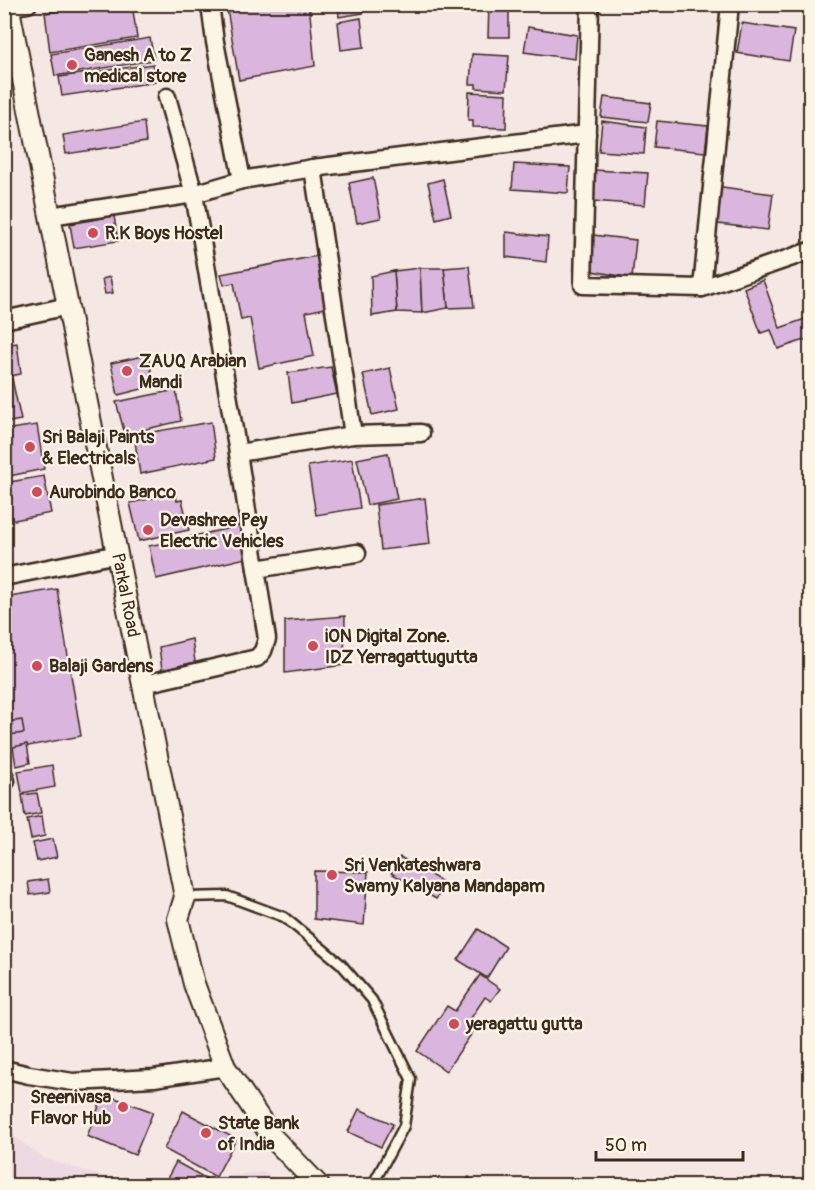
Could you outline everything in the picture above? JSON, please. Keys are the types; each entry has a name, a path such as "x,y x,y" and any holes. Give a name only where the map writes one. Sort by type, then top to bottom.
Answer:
{"street":[{"path":"210,4 215,42 242,180"},
{"path":"590,4 583,285 702,288 810,251"},
{"path":"702,288 730,4"},
{"name":"Parkal Road","path":"15,5 12,57 50,216 144,684 185,897 178,919 194,984 225,1067 272,1137 319,1185"},
{"path":"144,684 257,658 263,651 267,639 194,194 167,97"},
{"path":"50,216 194,194 242,180 313,168 587,134"},
{"path":"313,168 352,435"},
{"path":"4,320 68,306"},
{"path":"238,453 352,435 421,433"},
{"path":"256,569 357,553"},
{"path":"4,577 118,554"},
{"path":"4,1069 73,1082 154,1078 225,1067"}],"lane":[{"path":"185,897 227,896 284,917 341,964 372,1000 411,1079 404,1126 372,1185"}],"shaded area":[{"path":"4,1129 44,1158 130,1185 5,1185"},
{"path":"265,1171 281,1185 158,1186"}],"building":[{"path":"102,4 132,4 137,38 50,52 45,13"},
{"path":"309,4 315,66 239,80 227,9"},
{"path":"338,4 363,4 363,13 339,17"},
{"path":"489,4 509,4 509,37 488,37"},
{"path":"361,18 364,47 341,50 338,22"},
{"path":"742,23 794,31 789,61 737,53"},
{"path":"528,27 577,35 575,59 524,52"},
{"path":"150,38 154,60 55,76 51,54"},
{"path":"472,54 509,56 506,90 476,88 476,84 470,84"},
{"path":"153,64 155,82 62,96 59,77"},
{"path":"469,92 507,94 506,128 473,127 473,120 468,120"},
{"path":"604,97 651,103 648,122 601,117"},
{"path":"602,121 646,127 644,154 599,151"},
{"path":"657,121 708,126 705,152 654,147"},
{"path":"144,122 146,142 66,154 63,135"},
{"path":"514,164 570,167 568,193 512,189"},
{"path":"593,170 648,173 645,205 592,201"},
{"path":"373,178 381,218 357,223 349,183"},
{"path":"443,179 451,215 436,219 428,183"},
{"path":"715,186 773,194 768,230 710,223"},
{"path":"114,216 118,241 74,248 70,224"},
{"path":"506,232 548,237 546,262 506,257"},
{"path":"593,235 636,240 632,278 592,271"},
{"path":"317,256 326,308 306,312 314,356 259,368 250,318 241,320 234,283 224,285 221,274"},
{"path":"469,266 474,307 448,308 444,268"},
{"path":"420,268 422,313 397,312 394,271"},
{"path":"420,268 444,268 448,308 422,313"},
{"path":"394,271 397,312 372,316 371,276"},
{"path":"110,277 113,293 105,294 102,279"},
{"path":"763,280 780,328 810,317 810,338 778,349 771,330 761,333 744,288"},
{"path":"17,343 21,374 4,377 4,345"},
{"path":"148,355 154,386 118,395 111,363"},
{"path":"331,367 337,394 292,403 288,373"},
{"path":"390,368 399,409 372,415 363,374"},
{"path":"12,379 21,420 4,423 4,380"},
{"path":"176,390 181,421 125,434 116,402"},
{"path":"211,422 216,458 140,474 134,435"},
{"path":"37,425 44,469 4,477 4,430"},
{"path":"388,453 397,499 367,505 357,459"},
{"path":"352,459 360,508 316,515 308,466"},
{"path":"44,476 51,513 4,522 4,483"},
{"path":"176,493 177,501 182,500 185,512 179,513 181,521 186,519 189,530 139,541 130,503"},
{"path":"425,498 430,544 381,550 376,505"},
{"path":"239,526 246,558 156,579 149,546"},
{"name":"Balaji Gardens","path":"57,589 81,736 8,750 4,734 4,598"},
{"path":"345,616 344,665 285,673 285,621"},
{"path":"192,639 195,662 162,670 159,647"},
{"path":"22,720 24,733 9,735 7,722"},
{"path":"27,744 30,763 16,766 13,747"},
{"path":"52,765 55,787 22,793 18,771"},
{"path":"37,793 41,813 25,816 22,795"},
{"path":"42,816 45,836 31,839 27,819"},
{"path":"53,839 57,857 37,861 33,843"},
{"path":"400,857 446,884 436,899 391,873"},
{"path":"314,871 368,872 364,925 314,919"},
{"path":"48,879 50,892 30,895 28,882"},
{"path":"478,929 506,947 487,978 458,960"},
{"name":"yeragattu gutta","path":"480,975 500,989 491,1001 485,997 469,1021 477,1026 446,1071 417,1051 447,1006 455,1011"},
{"path":"104,1094 153,1112 135,1155 87,1136"},
{"path":"359,1109 393,1124 381,1147 348,1132"},
{"path":"183,1111 236,1139 216,1177 164,1149"},
{"path":"176,1162 209,1180 206,1186 163,1186"},
{"path":"469,1177 478,1186 462,1186"}],"place":[{"name":"Ganesh A to Z medical store","path":"72,65"},
{"name":"R.K Boys Hostel","path":"93,233"},
{"name":"ZAUQ Arabian Mandi","path":"127,371"},
{"name":"Sri Balaji Paints & Electricals","path":"30,447"},
{"name":"Aurobindo Banco","path":"37,492"},
{"name":"Devashree Pey Electric Vehicles","path":"148,530"},
{"name":"iON Digital Zone. IDZ Yerragattugutta","path":"313,646"},
{"name":"Balaji Gardens","path":"37,666"},
{"name":"Sri Venkateshwara Swamy Kalyana Mandapam","path":"332,875"},
{"name":"yeragattu gutta","path":"454,1024"},
{"name":"Sreenivasa Flavor Hub","path":"123,1107"},
{"name":"State Bank of India","path":"206,1133"}]}
